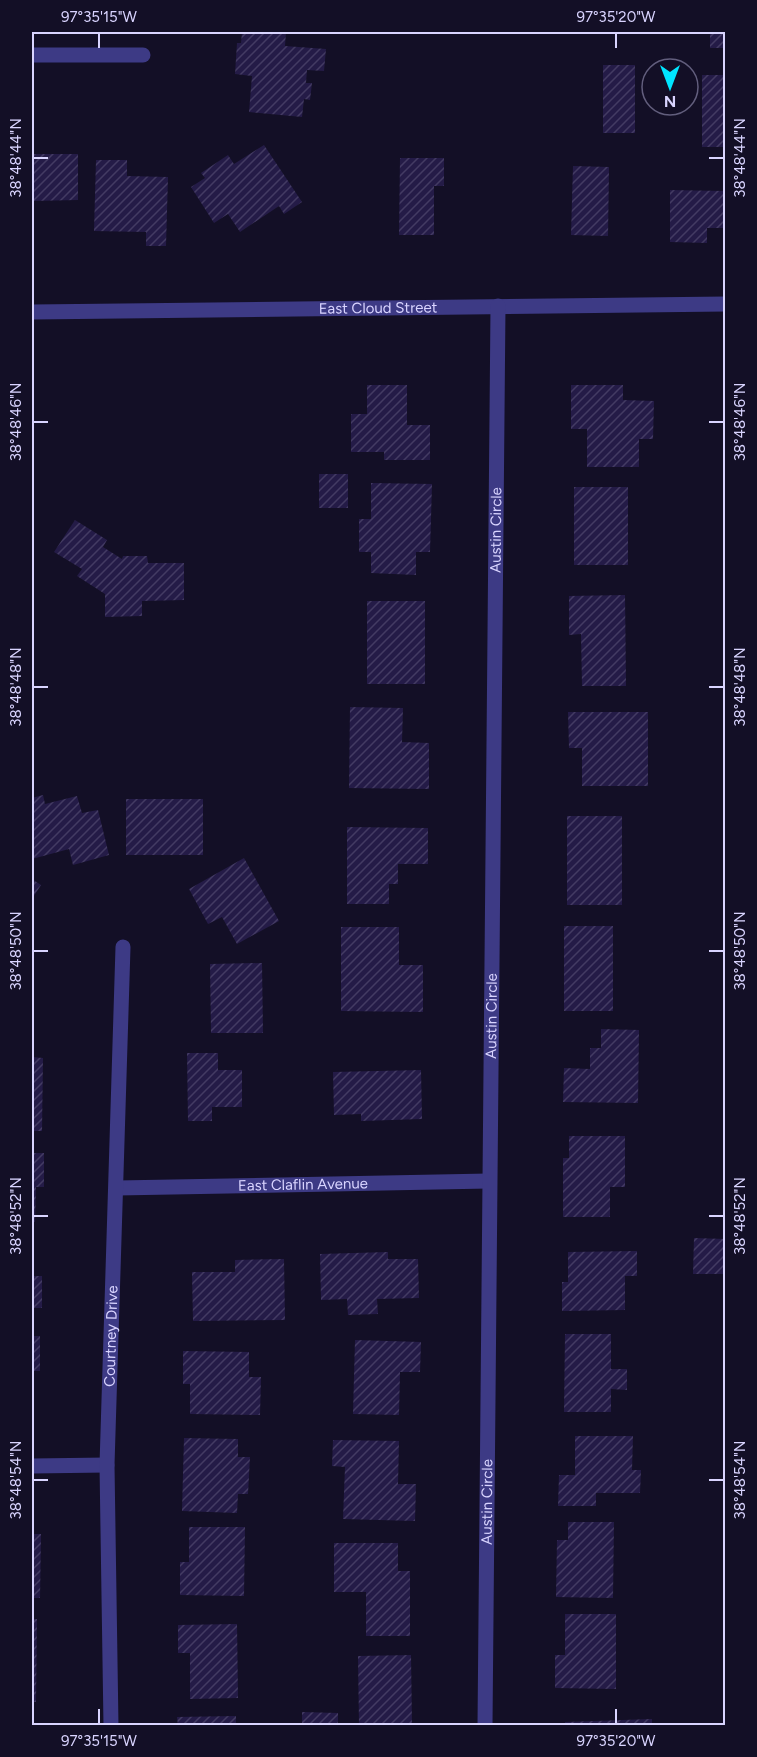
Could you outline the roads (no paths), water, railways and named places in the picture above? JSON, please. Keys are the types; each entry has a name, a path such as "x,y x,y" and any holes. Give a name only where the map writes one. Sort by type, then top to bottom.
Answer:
{"street":[{"path":"32,55 143,55"},
{"name":"East Cloud Street","path":"32,312 726,304"},
{"name":"Austin Circle","path":"485,1725 498,306"},
{"name":"Courtney Drive","path":"111,1725 107,1465 123,947"},
{"name":"East Claflin Avenue","path":"117,1188 489,1181"},
{"path":"32,1466 107,1465"}]}
